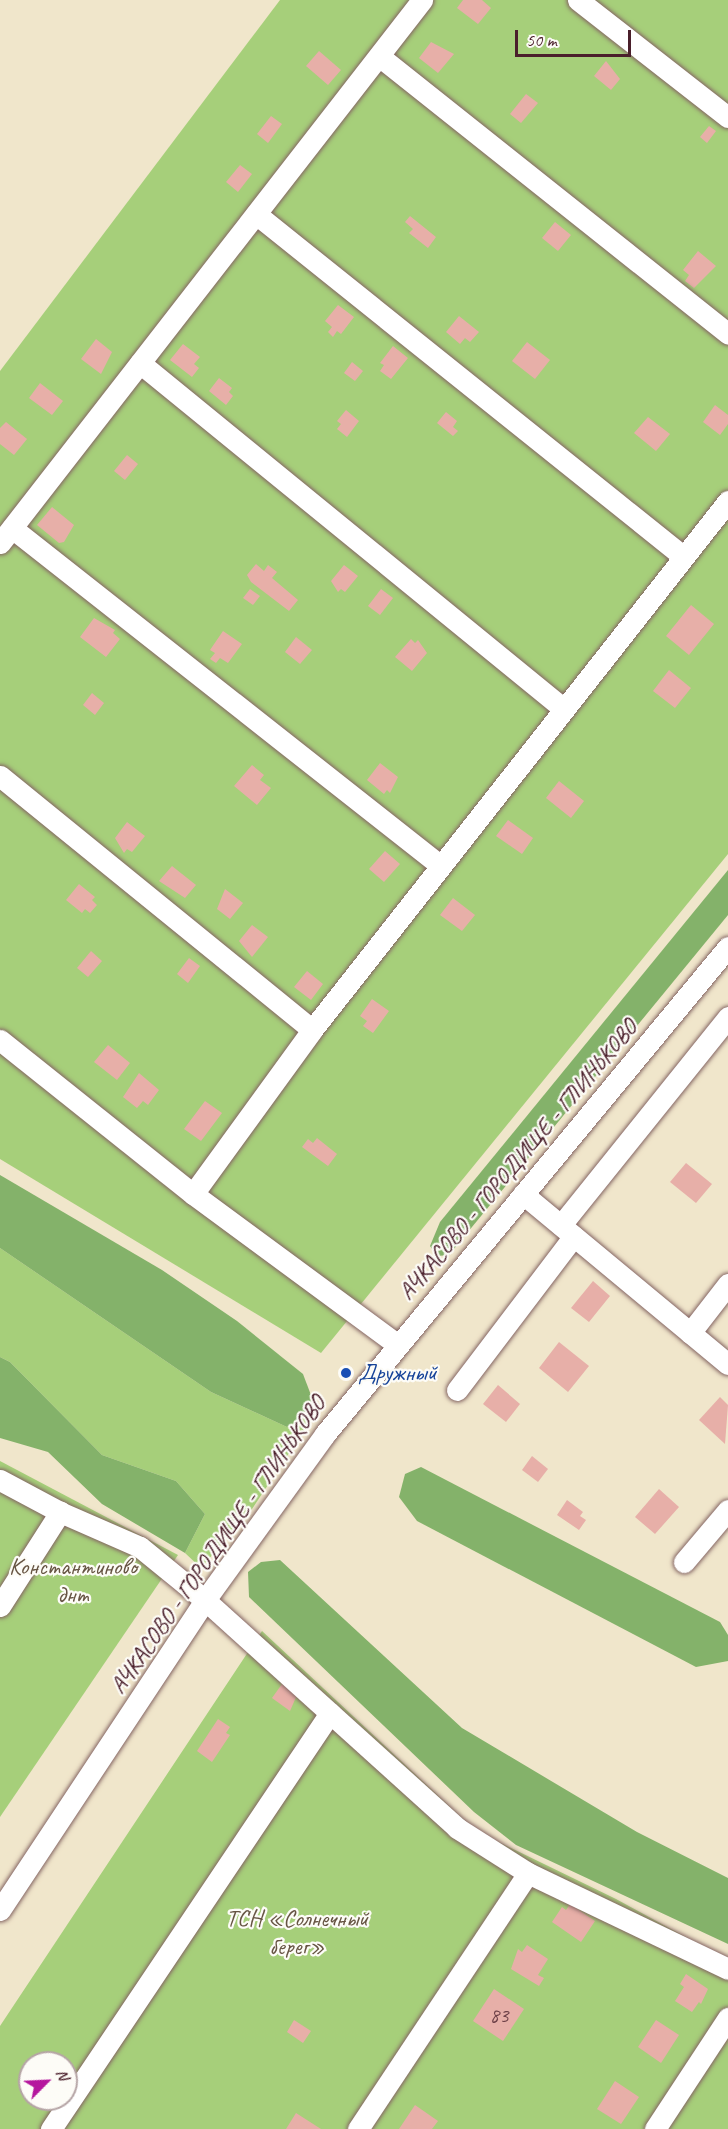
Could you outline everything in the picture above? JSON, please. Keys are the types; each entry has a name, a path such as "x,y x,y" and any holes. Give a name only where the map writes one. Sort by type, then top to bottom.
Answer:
{"street":[{"path":"422,0 6,536 441,866"},
{"path":"578,0 728,117"},
{"path":"379,56 728,334"},
{"path":"256,214 684,557"},
{"path":"140,363 564,709"},
{"path":"193,1194 312,1029 728,501"},
{"path":"0,776 312,1029"},
{"name":"АЧКАСОВО - ГОРОДИЩЕ - ГЛИНЬКОВО","path":"0,1910 205,1600 325,1434 728,947"},
{"path":"457,1390 568,1231 728,1017"},
{"path":"0,1040 193,1194 398,1345"},
{"path":"523,1194 728,1364"},
{"path":"690,1333 728,1284"},
{"path":"0,1480 60,1512 140,1547 205,1600 457,1828 528,1873 728,1969"},
{"path":"684,1562 728,1510"},
{"path":"0,1606 60,1512"},
{"path":"51,2129 330,1713"},
{"path":"358,2129 528,1873"},
{"path":"655,2129 728,2018"}],"green space":[{"path":"280,0 728,0 728,854 321,1353 0,1159 0,371"},
{"path":"728,870 728,915 449,1255 437,1256 430,1246 440,1222"},
{"path":"0,1175 162,1270 237,1321 303,1374 317,1411 287,1427 211,1392 0,1248"},
{"path":"0,1248 211,1392 287,1427 317,1411 252,1509 201,1568 185,1553 205,1514 176,1481 102,1455 10,1362 0,1357"},
{"path":"0,1357 10,1362 102,1455 176,1481 205,1514 185,1553 102,1504 48,1452 0,1438"},
{"name":"Константиново днт","path":"0,1461 178,1555 0,1817"},
{"path":"421,1467 720,1622 728,1635 728,1661 696,1667 417,1521 399,1497 405,1474"},
{"path":"280,1560 462,1728 637,1832 728,1878 728,1944 516,1845 474,1812 249,1597 248,1572 261,1562"},
{"name":"ТСН «Солнечный берег»","path":"262,1631 476,1831 616,1899 728,1960 728,2129 0,2129 0,2026"}],"building":[{"path":"463,0 482,0 491,8 478,24 457,8"},
{"path":"431,42 454,54 438,73 419,58"},
{"path":"319,51 341,70 328,85 306,66"},
{"path":"606,61 620,79 611,90 594,76"},
{"path":"526,94 538,103 521,123 510,114"},
{"path":"271,116 282,124 268,143 257,134"},
{"path":"709,126 716,131 707,143 700,137"},
{"path":"240,165 252,174 238,192 226,182"},
{"path":"410,216 436,237 428,248 409,233 413,229 405,222"},
{"path":"555,222 571,235 558,251 542,238"},
{"path":"698,251 716,266 694,288 685,281 689,275 683,270"},
{"path":"338,305 354,317 341,334 337,331 333,337 328,332 332,327 325,321"},
{"path":"459,316 479,332 470,342 465,338 460,344 446,332"},
{"path":"96,339 112,352 101,374 81,359"},
{"path":"527,342 550,360 535,379 512,361"},
{"path":"183,344 200,357 194,364 199,368 192,377 170,360"},
{"path":"393,346 408,358 391,379 380,371 384,365 380,363"},
{"path":"352,362 363,371 355,381 344,373"},
{"path":"219,378 232,388 229,392 233,396 226,405 209,391"},
{"path":"40,383 63,401 52,415 29,398"},
{"path":"715,405 728,415 728,424 720,435 703,422"},
{"path":"346,410 359,421 347,437 337,429 341,424 337,421"},
{"path":"446,412 457,421 453,427 458,431 453,436 437,423"},
{"path":"648,417 670,434 656,451 634,433"},
{"path":"6,422 27,439 14,455 0,444 0,428"},
{"path":"127,455 138,464 125,480 114,471"},
{"path":"52,507 74,525 64,542 59,543 37,525"},
{"path":"256,564 264,571 268,565 277,572 272,578 298,600 289,611 251,582 247,575"},
{"path":"344,565 358,576 345,592 341,589 338,592 331,581"},
{"path":"250,589 260,596 253,605 243,598"},
{"path":"381,589 393,598 380,615 368,606"},
{"path":"691,605 714,624 689,655 666,636"},
{"path":"94,618 115,630 113,633 120,639 106,657 80,637"},
{"path":"223,631 242,644 228,663 220,658 216,663 210,659 215,653 210,650"},
{"path":"296,637 312,650 300,664 285,652"},
{"path":"411,639 415,643 418,640 427,653 412,671 395,657"},
{"path":"669,670 691,688 675,708 653,691"},
{"path":"92,693 104,703 95,715 83,705"},
{"path":"380,763 398,777 390,793 387,790 384,794 367,780"},
{"path":"252,765 264,775 260,780 271,788 257,805 234,786"},
{"path":"559,781 584,801 571,818 546,798"},
{"path":"508,820 533,838 522,854 496,836"},
{"path":"127,822 145,836 132,852 127,849 124,853 115,838"},
{"path":"385,851 400,864 384,882 369,869"},
{"path":"172,866 196,885 185,898 159,881"},
{"path":"79,884 95,897 92,900 97,905 90,913 85,909 82,913 66,900"},
{"path":"225,889 243,903 230,919 217,909"},
{"path":"453,898 475,915 462,931 440,915"},
{"path":"252,925 268,937 252,957 239,941"},
{"path":"91,951 102,961 88,977 77,968"},
{"path":"189,958 200,966 188,983 177,974"},
{"path":"307,971 323,984 311,1000 294,987"},
{"path":"372,999 389,1011 373,1033 363,1026 367,1021 360,1016"},
{"path":"108,1045 130,1063 117,1080 94,1062"},
{"path":"139,1073 159,1090 148,1105 143,1101 137,1108 123,1097"},
{"path":"205,1101 222,1113 201,1141 184,1129"},
{"path":"317,1138 337,1154 328,1166 302,1147 308,1139 313,1143"},
{"path":"686,1163 712,1184 696,1203 670,1182"},
{"path":"593,1281 610,1296 589,1322 571,1308"},
{"path":"559,1342 589,1366 568,1392 539,1368"},
{"path":"498,1385 520,1404 506,1422 483,1404"},
{"path":"720,1397 728,1405 725,1444 699,1420"},
{"path":"532,1456 548,1469 538,1482 522,1470"},
{"path":"659,1489 679,1507 655,1534 635,1517"},
{"path":"567,1500 583,1512 580,1516 586,1520 579,1530 557,1515"},
{"path":"282,1684 297,1695 290,1711 272,1698"},
{"path":"218,1719 230,1727 226,1733 230,1735 212,1762 197,1751"},
{"path":"570,1904 595,1921 581,1942 552,1922 562,1907 566,1910"},
{"path":"527,1945 548,1959 538,1975 544,1978 539,1986 511,1969 518,1949 522,1952"},
{"path":"686,1974 708,1989 701,2004 699,2002 692,2012 675,2001 684,1987 680,1984"},
{"path":"494,1989 524,2009 503,2041 473,2021"},
{"path":"294,2020 311,2031 303,2043 287,2032"},
{"path":"656,2020 679,2035 661,2063 638,2047"},
{"path":"615,2081 639,2097 621,2124 597,2109"},
{"path":"415,2105 438,2121 432,2129 399,2129"},
{"path":"296,2113 321,2129 286,2129"}],"place":[{"name":"Дружный","path":"346,1373"}]}
